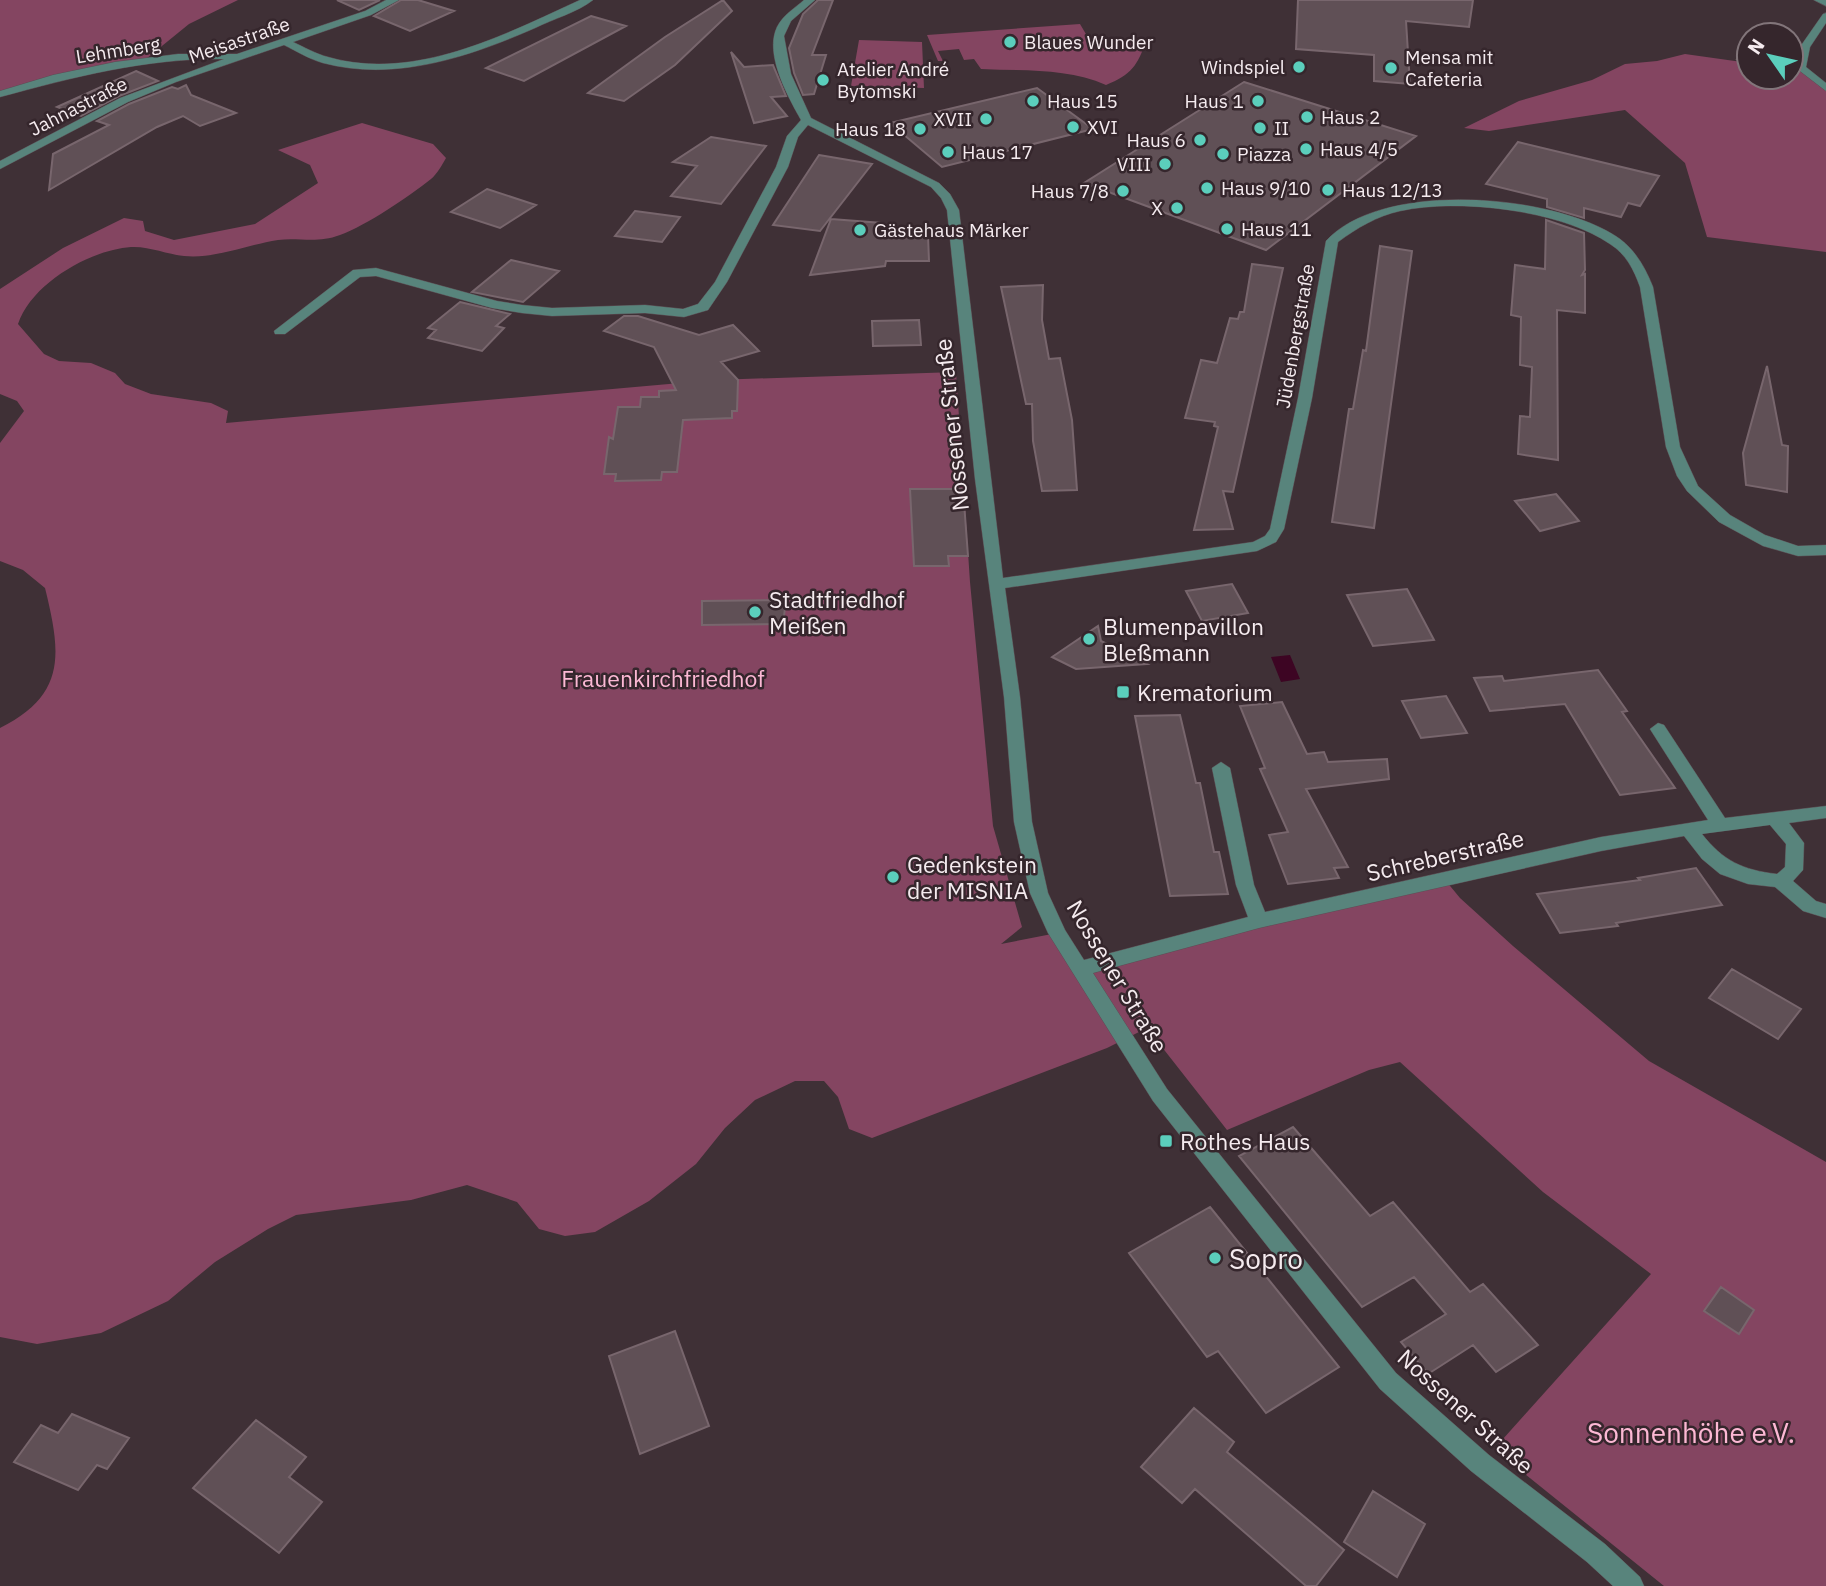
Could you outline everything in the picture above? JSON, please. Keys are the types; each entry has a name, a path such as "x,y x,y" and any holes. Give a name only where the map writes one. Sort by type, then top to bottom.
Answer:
{"street":[{"name":"Meisastraße","path":"172,80 287,43 368,13 394,0"},
{"path":"287,43 323,61 394,68 479,45 588,0"},
{"path":"280,331 357,273 376,272 436,290 522,309 552,312 646,309 684,313 703,307 721,282 782,167 793,136 807,120 796,103 777,43 780,29 810,0"},
{"path":"1819,0 1826,3"},
{"path":"1826,16 1800,57 1801,68 1826,88"},
{"name":"Lehmberg","path":"0,93 44,80 141,63 205,55 243,57"},
{"name":"Jahnastraße","path":"0,166 124,100 172,80"},
{"name":"Nossener Straße","path":"807,120 935,185 946,196 953,210 996,584 1012,697 1023,822 1039,894 1057,933 1160,1095 1388,1381 1480,1463 1596,1553 1631,1586"},
{"name":"Jüdenbergstraße","path":"996,584 1257,546 1271,539 1277,529 1305,398 1332,242 1348,227 1371,215 1419,203 1485,205 1539,214 1592,229 1622,247 1650,289 1656,357 1673,446 1682,473 1698,499 1731,524 1758,538 1809,555 1826,550"},
{"path":"1658,729 1720,825"},
{"path":"1221,768 1244,885 1259,921"},
{"name":"Schreberstraße","path":"1079,969 1259,921 1428,886 1601,844 1688,829 1826,812"},
{"path":"1776,820 1795,843 1794,870 1780,881"},
{"path":"1688,829 1707,854 1738,877 1780,881 1810,906 1826,911"}],"green space":[{"path":"0,0 238,0 189,24 141,63 0,94"},
{"path":"1080,24 1096,51 1097,47 1146,41 1140,57 1122,77 1106,85 1061,73 981,69 974,59 964,60 959,49 938,51 943,61 938,61 927,35"},
{"path":"859,40 922,42 924,88 851,86"},
{"path":"1685,54 1735,61 1735,91 1805,91 1805,71 1826,88 1826,252 1707,237 1685,163 1625,110 1489,131 1464,128 1519,101 1592,80 1625,64 1657,61"},
{"path":"362,123 433,144 446,158 433,177 411,194 362,225 331,238 278,240 219,254 196,256 138,247 115,249 98,255 64,271 49,282 25,309 18,324 44,354 59,361 91,363 115,373 125,384 151,394 211,403 228,411 226,423 714,380 956,372 970,582 993,826 1022,927 1001,944 1057,933 1080,969 1446,881 1460,898 1513,946 1649,1061 1826,1162 1826,1586 1664,1586 1494,1449 1651,1274 1543,1192 1400,1062 1369,1070 1227,1130 1147,1028 1107,1048 872,1138 849,1129 838,1097 824,1081 795,1081 755,1100 725,1128 696,1164 649,1201 595,1232 565,1236 539,1229 517,1202 467,1185 411,1200 296,1215 215,1262 168,1301 101,1333 37,1344 0,1337 0,728 22,715 38,701 54,670 55,652 45,588 23,570 0,561 0,443 24,411 17,401 0,394 0,289 63,248 124,218 143,221 145,231 174,240 255,224 318,183 310,165 278,150"}],"shaded area":[{"path":"1290,655 1300,679 1281,682 1271,657"}],"building":[{"path":"337,0 380,0 359,10"},
{"path":"401,0 418,0 454,11 410,31 374,16"},
{"path":"723,0 732,11 675,65 624,101 588,93 665,37"},
{"path":"818,0 833,0 812,55 826,55 814,94 803,95 794,73 789,48 803,14"},
{"path":"1298,0 1473,0 1469,27 1406,21 1410,84 1374,81 1374,55 1296,49"},
{"path":"591,16 626,26 524,81 486,68"},
{"path":"731,52 744,67 773,65 786,96 771,97 787,116 754,123"},
{"path":"136,71 158,81 119,96 81,116 57,107"},
{"path":"1244,82 1416,136 1266,250 1084,183"},
{"path":"186,85 191,95 236,113 200,126 183,116 157,127 49,190 53,154 109,125 97,121 129,104 172,87 178,89"},
{"path":"1037,88 1093,129 942,167 890,123"},
{"path":"711,137 766,146 721,204 671,196 697,166 673,162"},
{"path":"1518,142 1659,176 1640,206 1628,203 1621,217 1584,208 1584,218 1547,207 1547,199 1486,184"},
{"path":"819,155 872,164 820,231 773,225"},
{"path":"487,189 536,205 500,228 451,212"},
{"path":"635,211 680,217 662,242 615,236"},
{"path":"831,219 882,223 877,235 928,235 929,261 886,261 885,266 810,275"},
{"path":"1546,220 1584,233 1585,270 1582,275 1585,274 1585,313 1557,310 1558,460 1518,454 1520,416 1530,417 1532,367 1520,365 1521,317 1511,315 1515,265 1545,269"},
{"path":"1380,246 1412,251 1374,528 1332,522 1349,409 1353,409 1363,350 1366,351"},
{"path":"511,260 559,271 523,302 472,292"},
{"path":"1252,264 1283,268 1233,492 1223,491 1233,529 1194,530 1218,427 1214,426 1215,422 1185,418 1201,360 1217,363 1230,318 1238,319 1240,312 1244,312"},
{"path":"1043,285 1042,320 1049,359 1060,358 1072,420 1077,490 1042,491 1033,441 1032,404 1026,404 1001,287"},
{"path":"460,302 510,314 496,326 504,328 482,351 428,338 436,330 428,328"},
{"path":"624,316 638,316 699,335 733,325 759,351 721,362 738,380 737,411 732,411 732,418 683,420 677,472 662,472 661,480 615,481 616,474 604,474 609,437 613,439 618,407 640,407 641,397 659,397 659,391 676,390 654,347 604,331"},
{"path":"919,320 921,345 873,346 872,321"},
{"path":"1767,366 1782,445 1788,446 1787,492 1746,485 1743,453"},
{"path":"910,489 963,489 968,556 948,556 949,566 914,566"},
{"path":"1556,494 1579,521 1540,531 1515,501"},
{"path":"1232,584 1248,613 1202,621 1186,591"},
{"path":"1407,589 1434,640 1373,646 1347,595"},
{"name":"Stadtfriedhof Meißen","path":"786,600 783,624 702,625 702,601"},
{"path":"1098,626 1101,641 1147,664 1076,669 1052,657"},
{"path":"1598,670 1627,711 1622,712 1675,788 1620,795 1565,704 1490,711 1474,678 1502,676 1504,681"},
{"path":"1446,696 1467,733 1421,738 1402,701"},
{"path":"1282,702 1307,754 1324,752 1328,762 1387,759 1389,779 1306,789 1348,867 1334,868 1339,878 1288,884 1269,835 1288,832 1260,769 1265,768 1240,706"},
{"path":"1180,715 1196,783 1200,783 1214,852 1219,852 1228,894 1170,896 1135,716"},
{"path":"1696,868 1722,905 1616,923 1618,926 1560,933 1537,894 1640,880 1638,878"},
{"path":"1732,969 1801,1009 1778,1039 1709,998"},
{"path":"1293,1127 1370,1216 1393,1202 1470,1292 1483,1284 1538,1345 1496,1372 1473,1345 1428,1374 1401,1342 1446,1314 1414,1277 1362,1307 1239,1156"},
{"path":"1210,1207 1339,1367 1266,1413 1218,1351 1207,1357 1129,1253"},
{"path":"1721,1287 1754,1310 1739,1334 1704,1311"},
{"path":"675,1331 709,1426 640,1454 609,1356"},
{"path":"1194,1408 1234,1442 1227,1452 1344,1550 1316,1586 1306,1586 1195,1489 1182,1503 1141,1467"},
{"path":"72,1414 129,1438 107,1469 97,1465 78,1490 14,1462 41,1425 58,1433"},
{"path":"256,1420 306,1457 289,1477 322,1502 279,1553 193,1488"},
{"path":"1373,1491 1425,1524 1397,1577 1344,1542"}],"place":[{"name":"Blaues Wunder","path":"1010,42"},
{"name":"Windspiel","path":"1299,67"},
{"name":"Mensa mit Cafeteria","path":"1391,68"},
{"name":"Atelier André Bytomski","path":"823,80"},
{"name":"Haus 15","path":"1033,101"},
{"name":"Haus 1","path":"1258,101"},
{"name":"Haus 2","path":"1307,117"},
{"name":"XVII","path":"986,119"},
{"name":"XVI","path":"1073,127"},
{"name":"II","path":"1260,128"},
{"name":"Haus 18","path":"920,129"},
{"name":"Haus 6","path":"1200,140"},
{"name":"Haus 4/5","path":"1306,149"},
{"name":"Haus 17","path":"948,152"},
{"name":"Piazza","path":"1223,154"},
{"name":"VIII","path":"1165,164"},
{"name":"Haus 9/10","path":"1207,188"},
{"name":"Haus 12/13","path":"1328,190"},
{"name":"Haus 7/8","path":"1123,191"},
{"name":"X","path":"1177,208"},
{"name":"Haus 11","path":"1227,229"},
{"name":"Gästehaus Märker","path":"860,230"},
{"name":"Stadtfriedhof Meißen","path":"755,612"},
{"name":"Blumenpavillon Bleßmann","path":"1089,639"},
{"name":"Krematorium","path":"1123,692"},
{"name":"Gedenkstein der MISNIA","path":"893,877"},
{"name":"Rothes Haus","path":"1166,1141"},
{"name":"Sopro","path":"1215,1258"}],"park label":[{"name":"Frauenkirchfriedhof","path":"663,678"},
{"name":"Sonnenhöhe e.V.","path":"1691,1432"}]}
